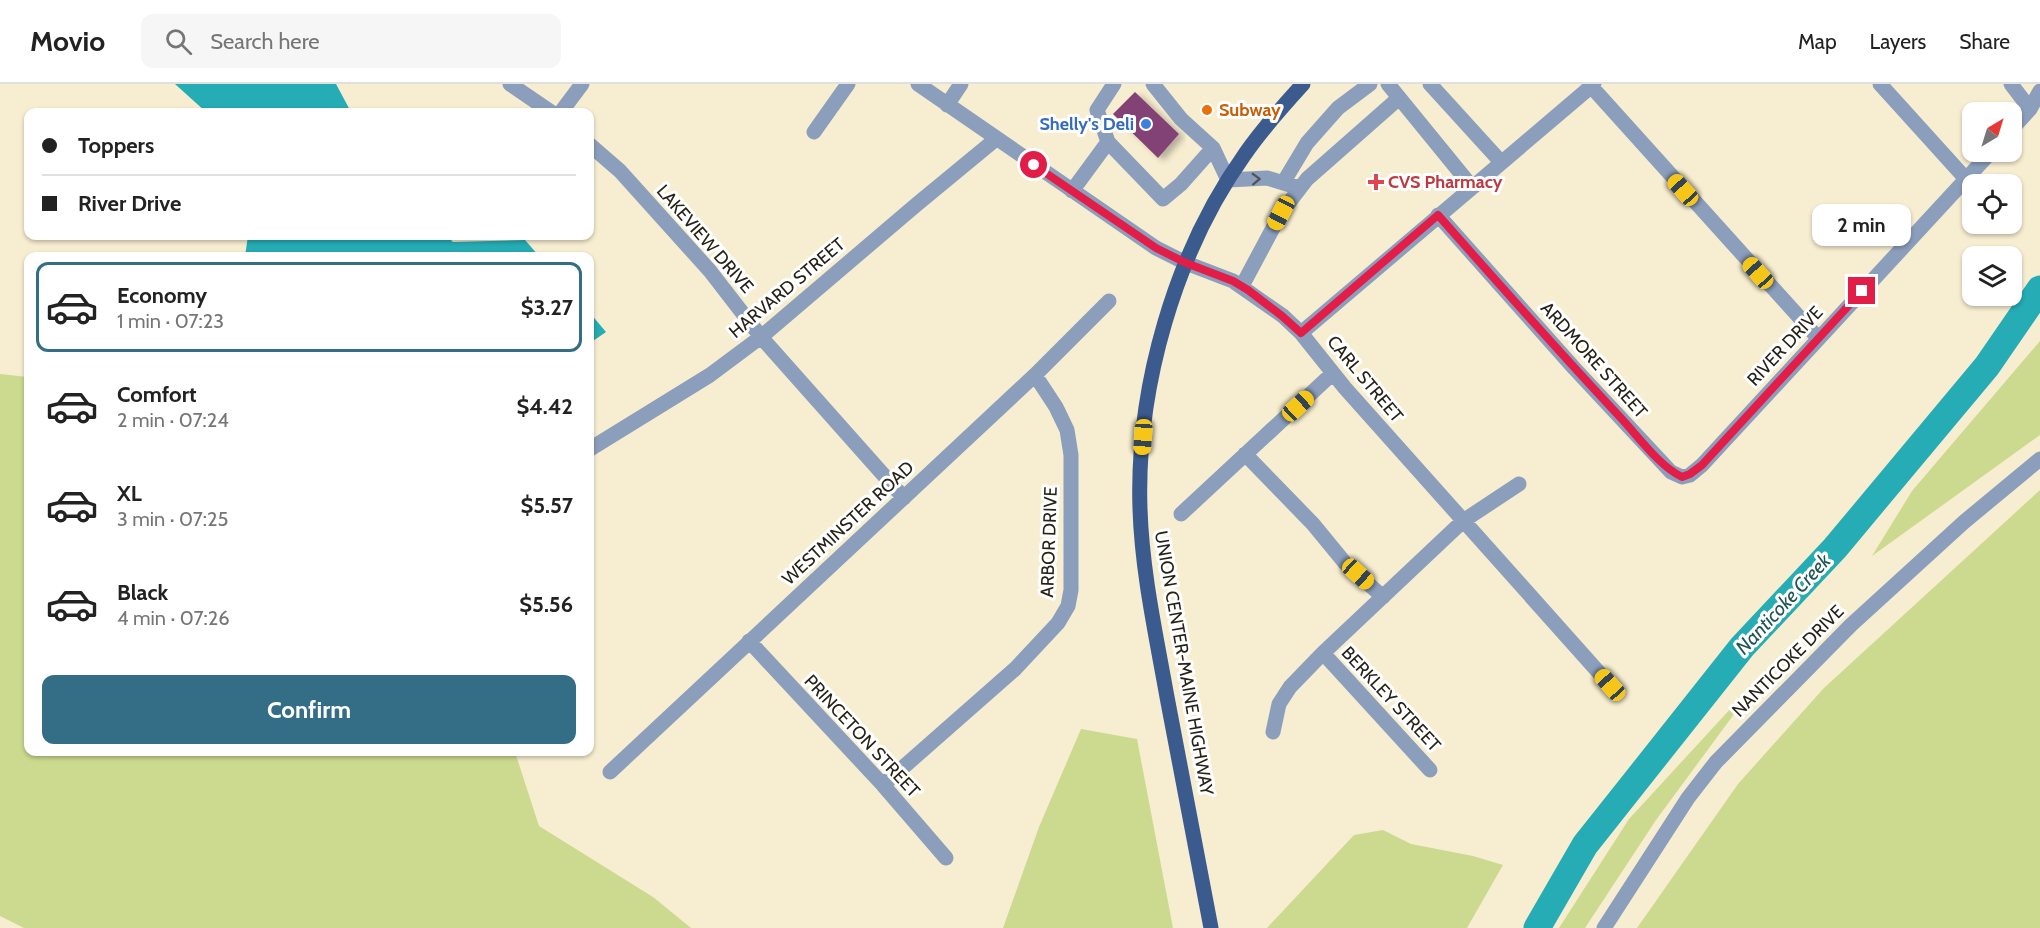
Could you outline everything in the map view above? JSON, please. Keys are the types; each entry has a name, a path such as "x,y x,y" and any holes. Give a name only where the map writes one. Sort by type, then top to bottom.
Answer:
{"main road":[{"name":"UNION CENTER-MAINE HIGHWAY","path":"1211,928 1146,577 1140,508 1144,421 1154,368 1177,284 1186,263 1228,180 1245,153 1303,84"}],"street":[{"path":"510,84 545,108"},
{"path":"564,108 582,84"},
{"path":"814,132 848,84"},
{"name":"CARL STREET","path":"918,84 996,140 1156,248 1242,286 1282,316 1301,333 1333,373 1610,685"},
{"path":"947,105 961,84"},
{"path":"1114,84 1097,110 1108,142 1163,200 1181,184 1213,148"},
{"path":"1153,84 1181,119 1213,148 1228,180 1267,178 1300,189"},
{"path":"1283,183 1307,143 1338,108 1370,84"},
{"path":"1388,84 1473,187"},
{"path":"1430,84 1501,162"},
{"path":"1880,84 1962,174"},
{"path":"2011,84 2030,109"},
{"path":"1301,333 1591,85 1818,339"},
{"path":"2022,118 2040,91"},
{"path":"1242,286 1281,213 1307,179 1399,98"},
{"name":"HARVARD STREET","path":"594,447 710,375 762,337 996,140"},
{"path":"1072,191 1108,142"},
{"name":"LAKEVIEW DRIVE","path":"594,148 620,171 702,263 762,337 904,498"},
{"name":"RIVER DRIVE","path":"1970,174 1981,162"},
{"name":"RIVER DRIVE","path":"1730,435 1962,182"},
{"name":"ARDMORE STREET","path":"1438,215 1574,368 1671,472 1682,477 1690,474 1702,465 1730,435"},
{"name":"WESTMINSTER ROAD","path":"610,772 1035,375 1108,301"},
{"path":"1181,514 1333,373"},
{"name":"ARBOR DRIVE","path":"883,784 1015,669 1058,623 1068,606 1071,590 1071,477 1067,430 1056,407 1035,375"},
{"path":"1245,454 1313,524 1345,563 1383,597"},
{"name":"NANTICOKE DRIVE","path":"1604,928 1688,798 1716,762 1859,617 1964,522 2040,459"},
{"path":"1274,732 1279,704 1290,687 1323,653 1463,521 1519,484"},
{"name":"PRINCETON STREET","path":"749,641 883,784 946,858"},
{"name":"BERKLEY STREET","path":"1323,653 1430,770"}],"green space":[{"path":"2040,341 2040,435 1872,556 1912,491"},
{"path":"0,374 24,377 24,756 516,756 539,826 653,897 691,928 24,928 0,916"},
{"path":"2040,490 2040,928 1637,928 1738,784 1824,688"},
{"path":"1768,668 1656,820 1585,928 1559,928 1629,819"},
{"path":"1081,729 1137,739 1173,928 1003,928 1039,827"},
{"path":"1383,830 1411,844 1473,856 1503,865 1467,928 1267,928 1354,835"}],"water":[{"path":"175,84 336,84 349,108 202,108"},
{"path":"247,240 451,240 453,242 525,240 536,252 246,252"},
{"path":"594,318 606,332 594,340"}],"building":[{"name":"Shelly's Deli","path":"1135,92 1179,134 1158,158 1113,114"}],"waterway":[{"name":"Nanticoke Creek","path":"1537,928 1585,845 1742,647 1835,548 1987,366 2040,289"}],"place":[{"name":"Subway","path":"1207,110"},
{"name":"Shelly's Deli","path":"1146,124"},
{"name":"CVS Pharmacy","path":"1376,182"}],"route":[{"path":"1034,165 1156,248 1186,263 1233,281 1248,290 1301,333 1438,215 1655,455 1671,472 1682,477 1702,465 1862,291"}]}
